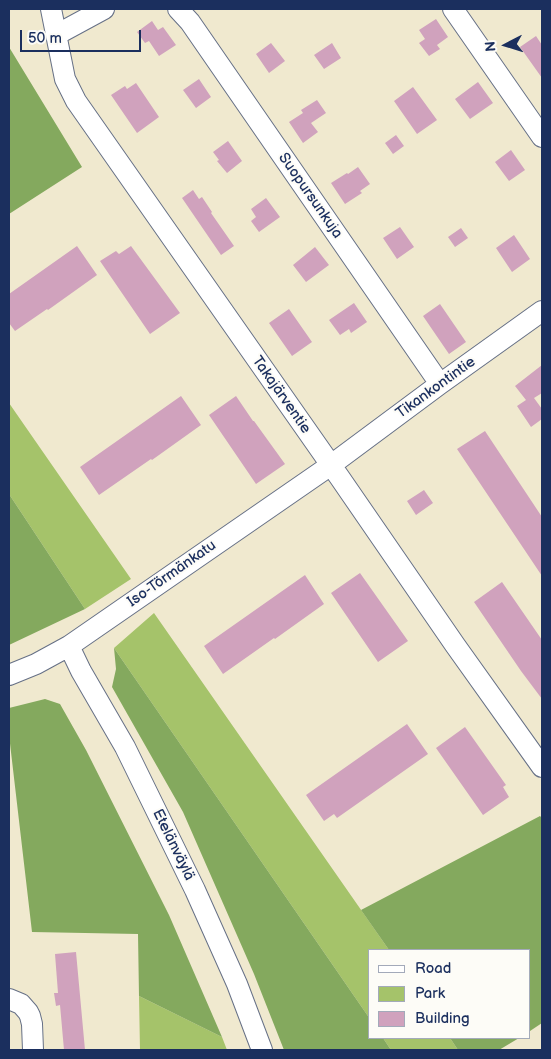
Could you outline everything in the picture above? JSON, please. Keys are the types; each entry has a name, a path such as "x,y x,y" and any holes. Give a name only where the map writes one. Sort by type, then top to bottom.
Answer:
{"street":[{"name":"Takajärventie","path":"51,9 65,79 76,101 542,767"},
{"path":"56,35 104,9"},
{"name":"Suopursunkuja","path":"178,9 190,22 440,384"},
{"path":"453,9 542,137"},
{"name":"Tikankontintie","path":"331,465 542,311"},
{"name":"Iso-Törmänkatu","path":"9,675 36,664 69,646 331,465"},
{"name":"Etelänväylä","path":"69,646 124,747 195,890 237,984 262,1050"},
{"path":"9,999 21,1004 30,1016 33,1050"}],"green space":[{"path":"9,47 82,167 9,214"},
{"path":"9,403 131,579 85,609 9,494"},
{"path":"9,494 85,609 9,645"},
{"path":"154,613 388,949 368,949 368,1016 114,648"},
{"path":"114,648 368,1016 368,1039 384,1039 391,1050 284,1050 254,974 183,812 112,687 116,669"},
{"path":"45,699 60,704 86,750 169,915 222,1037 139,996 138,934 32,932 9,735 9,708"},
{"path":"540,816 542,818 542,1023 531,1030 531,949 388,949 361,910"},
{"path":"139,996 222,1037 227,1050 140,1050"},
{"path":"384,1039 451,1039 458,1050 391,1050"},
{"path":"451,1039 517,1039 499,1050 458,1050"}],"building":[{"path":"436,19 448,37 437,45 440,49 429,56 419,43 425,39 419,30"},
{"path":"152,21 158,30 163,27 176,45 159,56 149,41 145,43 137,32"},
{"path":"536,36 542,45 542,78 520,47"},
{"path":"271,43 285,61 269,73 256,54"},
{"path":"332,43 341,58 324,69 314,55"},
{"path":"199,79 211,97 196,108 183,90"},
{"path":"478,82 493,103 470,119 455,99"},
{"path":"136,83 159,117 137,133 111,95 125,86 127,89"},
{"path":"413,87 437,120 417,134 394,101"},
{"path":"317,100 326,113 311,123 318,132 303,143 289,122 303,113 301,110"},
{"path":"396,135 404,146 393,154 385,143"},
{"path":"228,141 242,161 227,173 217,161 219,160 213,152"},
{"path":"511,150 525,170 509,181 495,162"},
{"path":"358,167 370,184 360,191 362,193 345,204 331,183"},
{"path":"193,190 199,199 202,197 234,246 221,255 182,198"},
{"path":"266,198 280,217 259,232 251,221 256,217 251,209"},
{"path":"400,227 414,247 397,259 383,238"},
{"path":"461,228 468,238 455,247 448,237"},
{"path":"514,235 530,259 512,272 496,248"},
{"path":"77,246 97,275 15,331 9,323 9,294"},
{"path":"131,246 180,313 150,334 100,261 116,251 119,254"},
{"path":"315,247 329,265 306,282 293,265"},
{"path":"354,303 367,322 351,333 349,329 340,335 329,320"},
{"path":"440,304 466,342 449,354 423,316"},
{"path":"289,309 312,342 292,356 269,323"},
{"path":"542,365 542,393 534,398 542,409 542,419 531,427 517,406 526,400 515,386"},
{"path":"181,396 201,425 99,495 80,467"},
{"path":"236,396 285,464 256,484 209,415"},
{"path":"485,431 542,517 542,576 457,449"},
{"path":"424,490 433,503 416,515 407,501"},
{"path":"360,573 408,641 378,662 331,593"},
{"path":"305,575 324,604 223,674 204,646"},
{"path":"502,582 542,640 542,699 474,602"},
{"path":"407,724 428,754 337,818 334,814 324,821 306,795"},
{"path":"465,727 506,785 503,787 509,797 483,815 436,748"},
{"path":"76,952 85,1050 64,1050 60,1005 56,1006 54,993 58,993 55,954"}]}
